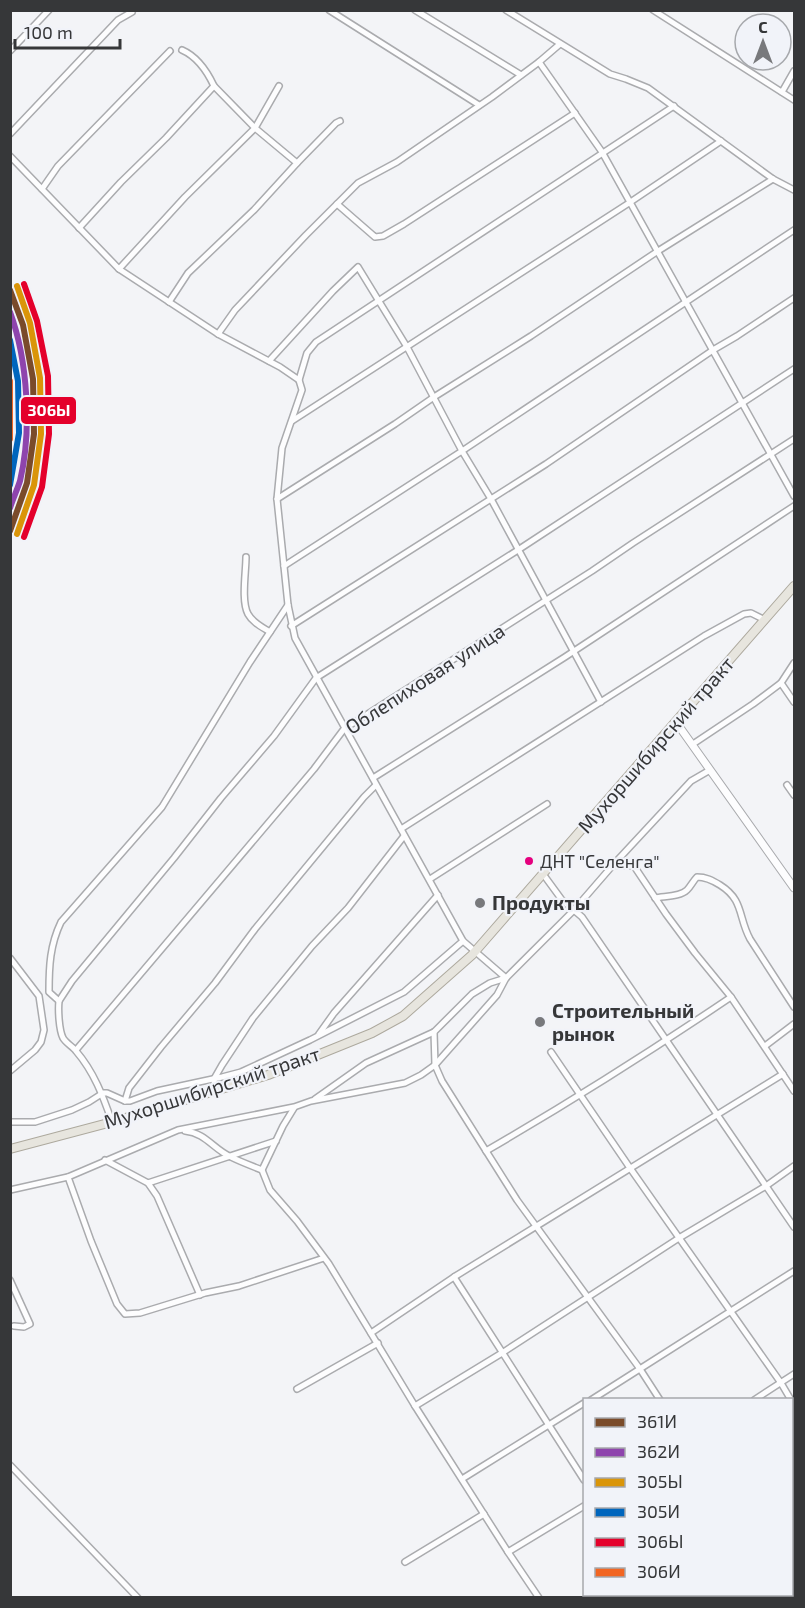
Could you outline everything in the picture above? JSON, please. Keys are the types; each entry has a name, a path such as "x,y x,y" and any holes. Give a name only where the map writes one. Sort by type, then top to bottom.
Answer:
{"main road":[{"name":"Мухоршибирский тракт","path":"10,1149 112,1122 268,1075 372,1033 403,1016 475,951 795,586"}],"street":[{"path":"10,51 49,10"},
{"path":"329,10 478,105"},
{"path":"415,10 521,75"},
{"path":"506,10 610,74 648,88 773,179 795,190"},
{"path":"653,10 795,100"},
{"path":"10,135 118,20 132,12"},
{"path":"218,334 235,310 358,183 397,162 539,62 560,44"},
{"path":"182,50 191,54 207,71 214,86 255,128 297,163"},
{"path":"42,189 66,158 170,51"},
{"path":"539,62 602,152 795,496"},
{"path":"782,92 795,71"},
{"path":"79,228 214,86"},
{"path":"119,269 185,197 255,128 279,87"},
{"path":"506,978 463,941 295,638 288,605 277,499 282,448 302,390 299,380 307,353 316,342 674,106"},
{"path":"338,204 375,237 383,236 575,113"},
{"path":"169,302 188,273 254,210 340,121"},
{"path":"292,421 721,141"},
{"path":"10,156 119,269 218,334 299,380"},
{"path":"277,499 531,336 658,251 773,179"},
{"path":"284,566 795,230"},
{"path":"269,361 358,267 407,347 601,702"},
{"path":"291,626 546,464 713,350 795,298"},
{"path":"112,1122 97,1081 76,1050 63,1038 58,1001 273,736 316,678 518,550 795,369"},
{"name":"Облепиховая улица","path":"76,1050 314,769 344,729 546,601 795,438"},
{"path":"373,778 795,506"},
{"path":"246,557 246,607 249,616 270,632"},
{"path":"58,1001 49,992 51,951 54,936 61,922 162,807 250,662 288,605"},
{"path":"400,829 704,636 744,614 751,613 765,620"},
{"path":"693,744 781,683 795,663"},
{"path":"781,683 795,702"},
{"path":"676,722 795,888"},
{"path":"10,1190 68,1176 177,1130 405,1083 421,1076 435,1065 497,995 506,978 574,910 691,782 710,770"},
{"path":"788,784 795,795"},
{"path":"125,1101 129,1088 161,1047 215,983 255,929 376,785"},
{"path":"430,879 547,804"},
{"path":"215,1090 214,1079 253,1018 312,946 348,908 404,836"},
{"path":"613,865 634,866 695,953 731,997 795,1091"},
{"path":"543,874 562,900 582,917 795,1227"},
{"path":"655,898 686,891 697,877 710,879 724,887 736,898 750,939 795,1007"},
{"path":"318,1035 334,1013 438,895"},
{"path":"10,1122 35,1122 72,1110 103,1093 125,1101 135,1100 157,1091 241,1072 380,1006 404,992 463,941"},
{"path":"10,958 39,996 44,1030 41,1042 35,1050 10,1071"},
{"path":"311,1101 366,1063 434,1032 472,994 490,983 506,978"},
{"path":"39,996 49,992"},
{"path":"486,1151 666,1041 731,997"},
{"path":"765,1046 795,1024"},
{"path":"434,1032 435,1065 442,1081 536,1226 659,1398"},
{"path":"551,1052 790,1398"},
{"path":"371,1333 454,1277 783,1074"},
{"path":"262,1170 294,1107"},
{"path":"177,1130 192,1132 203,1137 230,1157 262,1170 270,1190 297,1221 324,1258 415,1406 539,1598"},
{"path":"148,1184 276,1141"},
{"path":"105,1160 148,1184 157,1196 200,1295"},
{"path":"415,1406 795,1167"},
{"path":"68,1176 117,1304 125,1314 140,1313 239,1286 324,1258"},
{"path":"594,1398 795,1270"},
{"path":"454,1277 583,1477"},
{"path":"10,1280 30,1324 24,1327 14,1326"},
{"path":"297,1389 378,1343"},
{"path":"757,1398 795,1374"},
{"path":"462,1479 583,1404"},
{"path":"10,1465 138,1598"},
{"path":"508,1552 583,1507"},
{"path":"405,1562 484,1514"}],"transit line":[{"name":"306Ы","path":"24,284 37,321 48,376 49,434 42,487 24,537"},
{"name":"305Ы","path":"17,286 30,323 40,378 41,434 34,485 17,534"},
{"name":"361И","path":"10,290 23,325 33,379 34,434 27,483 10,531"},
{"name":"362И","path":"10,312 21,352 27,418 24,461 20,481 10,508"},
{"name":"305И","path":"10,340 18,381 19,433 10,485"},
{"name":"306И","path":"10,381 10,439"}],"place":[{"name":"ДНТ \"Селенга\"","path":"529,861"},
{"name":"Продукты","path":"480,903"},
{"name":"Строительный рынок","path":"540,1022"}]}
